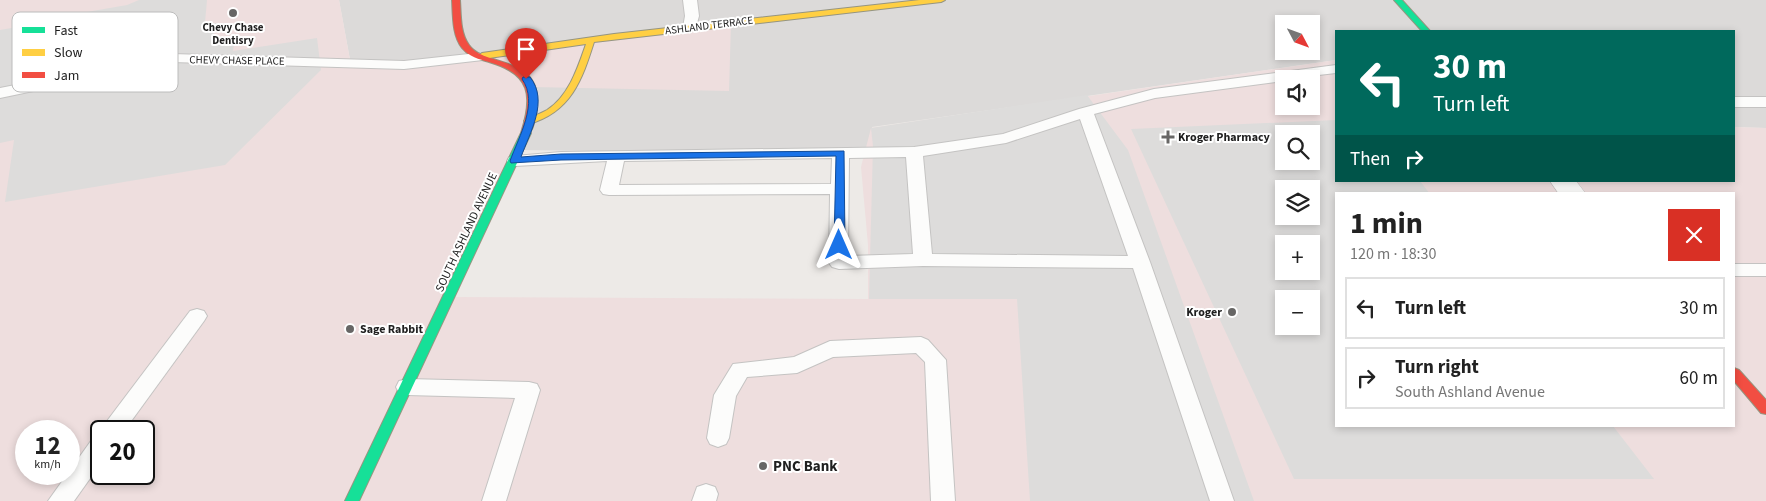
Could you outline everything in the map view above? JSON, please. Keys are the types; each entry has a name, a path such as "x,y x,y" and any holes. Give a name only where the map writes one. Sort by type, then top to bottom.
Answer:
{"street":[{"path":"456,0 458,28 464,44 478,56"},
{"name":"ASHLAND TERRACE","path":"478,56 591,40 940,0"},
{"path":"1398,0 1425,30"},
{"path":"530,121 553,109 564,99 591,40"},
{"name":"SOUTH ASHLAND AVENUE","path":"352,501 515,161 530,121 534,95 532,86 526,79 503,64 478,56"},
{"path":"1563,182 1571,192"},
{"path":"1735,374 1766,409"}],"lane":[{"path":"690,0 692,16 690,28"},
{"name":"CHEVY CHASE PLACE","path":"178,58 274,60 360,65 412,64 478,56"},
{"path":"515,161 617,156 914,152 1006,138 1085,112 1154,94 1335,69"},
{"path":"1735,102 1766,102"},
{"path":"1085,112 1140,262 1222,501"},
{"path":"914,152 923,260"},
{"path":"841,153 839,189 840,263 923,260 1140,262"},
{"path":"617,156 610,190 839,189"},
{"path":"1735,270 1766,270"},
{"path":"120,420 197,316"},
{"path":"718,438 725,395 741,370 797,365 830,349 922,344 934,360 943,501"},
{"path":"407,387 529,390 494,501"},
{"path":"60,501 90,460"}],"shaded area":[{"path":"0,0 339,0 351,65 404,65 731,23 729,91 532,87 533,110 451,297 868,299 868,245 861,167 871,128 1335,60 1335,182 1735,182 1735,127 1766,128 1766,501 0,501"},
{"path":"139,0 207,0 205,23 217,23 211,41 235,37 233,51 317,38 321,70 225,165 5,202 14,140 0,143 0,30 12,28 12,92 178,92 178,12 87,12 127,5"},
{"path":"339,0 1766,0 1766,128 1735,127 1735,30 1335,30 1335,60 872,127 873,146 855,154 520,150 478,57 351,65"},
{"path":"1087,95 1128,150 1254,501 1030,501 1017,299 869,299 873,146 871,128"},
{"path":"1335,120 1335,182 1421,182 1428,192 1335,192 1335,427 1614,427 1654,479 1294,479 1131,129"}],"traffic: fast":[{"path":"1398,0 1425,30"},
{"path":"352,501 526,133"}],"traffic: slow":[{"path":"482,56 614,37 941,0"},
{"path":"529,121 551,111 568,95 585,59 591,40"}],"traffic: jam":[{"path":"456,0 458,30 465,46 478,56 509,66 527,80 533,97 533,108 526,133"},
{"path":"1735,374 1766,409"}],"place":[{"name":"Chevy Chase Dentisry","path":"233,13"},
{"name":"Kroger Pharmacy","path":"1168,137"},
{"name":"Kroger","path":"1232,312"},
{"name":"Sage Rabbit","path":"350,329"},
{"name":"PNC Bank","path":"763,466"}],"route":[{"path":"526,79 532,86 534,95 533,110 515,161 561,157 841,153 839,245"}]}
